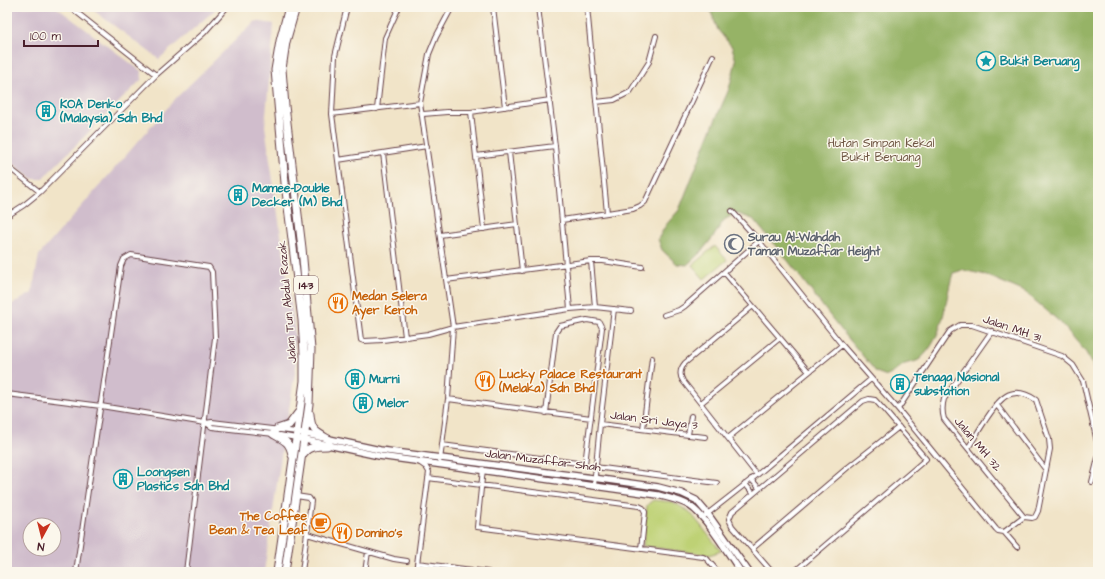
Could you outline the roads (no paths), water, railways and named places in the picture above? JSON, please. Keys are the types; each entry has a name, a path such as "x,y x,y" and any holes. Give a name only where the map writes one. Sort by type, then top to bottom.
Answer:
{"highway":[{"name":"Jalan Tun Abdul Razak","path":"285,572 301,458 300,409 304,381 304,348 285,183 275,70 280,41 289,7"},
{"name":"Jalan Tun Abdul Razak","path":"277,572 292,469 309,404 311,349 302,248 282,69 286,42 296,7"},
{"path":"309,404 311,427 329,443"},
{"path":"292,469 290,447 275,432 293,422 300,409"},
{"path":"301,458 304,452 308,449 329,443"}],"main road":[{"name":"Jalan Muzaffar Shah","path":"300,436 378,456 439,464 483,472 658,495 681,501 691,506 703,518 741,572"},
{"name":"Jalan Muzaffar Shah","path":"329,443 658,487 681,493 696,500 708,514 749,572"}],"street":[{"path":"70,7 156,75"},
{"path":"7,216 40,192 156,75 204,33 227,7"},
{"path":"347,7 335,56 332,114 361,340 364,341 428,334 453,327 595,307 631,311"},
{"path":"376,109 385,38 399,7"},
{"path":"439,464 448,399 453,327 423,114 420,103 429,54 452,7"},
{"path":"492,7 505,107"},
{"path":"538,7 555,146 570,310"},
{"path":"587,7 607,213"},
{"path":"596,102 614,100 630,92 649,62 656,36"},
{"path":"562,220 633,209 645,202 712,56"},
{"path":"423,114 471,112 550,100"},
{"path":"332,114 420,103"},
{"path":"471,112 484,229"},
{"path":"338,160 427,146"},
{"path":"476,156 555,146"},
{"path":"509,152 522,270"},
{"path":"383,153 405,337"},
{"path":"7,166 40,192"},
{"path":"732,211 759,241 842,345 898,408 996,529 1004,532 1017,547"},
{"path":"440,235 517,224"},
{"path":"664,315 685,306 759,241"},
{"path":"76,572 121,266 124,259 131,255 209,267 212,272 215,338 186,572"},
{"path":"446,280 591,261 642,266"},
{"path":"591,261 595,307"},
{"path":"724,272 808,372"},
{"path":"753,306 682,366 681,378 756,475"},
{"path":"594,486 614,309"},
{"path":"442,445 585,464 602,328 602,324 599,322 587,320 560,326 557,329 546,413"},
{"name":"Jalan MH 31","path":"898,408 950,331 954,327 966,324 972,325 1062,356 1073,365 1083,381 1098,446"},
{"name":"Jalan MH 32","path":"992,331 944,399 942,412 944,419 1024,517"},
{"path":"701,403 780,338"},
{"path":"728,438 842,345"},
{"path":"643,429 652,358"},
{"path":"703,518 871,379"},
{"path":"968,448 996,404 1006,396 1014,393 1021,393 1036,400 1049,439 1050,449 1038,511 1035,517 1024,517 1004,532"},
{"path":"7,394 101,406 205,423 212,422 300,436"},
{"path":"448,399 591,418"},
{"path":"772,572 732,526 729,519 730,515 753,493 865,399 875,400 926,459 794,572"},
{"path":"996,404 1046,470"},
{"path":"688,435 690,416"},
{"name":"Jalan Sri Jaya 3","path":"600,424 705,437"},
{"path":"752,549 899,427"},
{"path":"1092,482 1098,458"},
{"path":"416,572 428,478 428,469 419,462"},
{"path":"484,464 477,527 703,557 707,559 718,572"},
{"path":"595,467 717,483"},
{"path":"428,478 639,506 643,508 645,512 642,549"},
{"path":"752,479 759,488"},
{"path":"745,484 753,493"},
{"path":"296,496 308,498 311,501 302,572"},
{"path":"307,534 368,552 407,561"},
{"path":"365,572 368,552"},
{"path":"417,563 488,572"}],"place":[{"name":"Bukit Beruang","path":"986,61"},
{"name":"KOA Denko (Malaysia) Sdn Bhd","path":"46,111"},
{"name":"Mamee-Double Decker (M) Bhd","path":"238,195"},
{"name":"Surau Al-Wahdah Taman Muzaffar Height","path":"734,244"},
{"name":"Medan Selera Ayer Keroh","path":"338,303"},
{"name":"Murni","path":"355,379"},
{"name":"Lucky Palace Restaurant (Melaka) Sdn Bhd","path":"485,381"},
{"name":"Tenaga Nasional substation","path":"900,384"},
{"name":"Melor","path":"363,403"},
{"name":"Loongsen Plastics Sdn Bhd","path":"123,479"},
{"name":"The Coffee Bean & Tea Leaf","path":"321,523"},
{"name":"Domino's","path":"342,533"}],"park label":[{"name":"Hutan Simpan Kekal Bukit Beruang","path":"881,150"}]}
